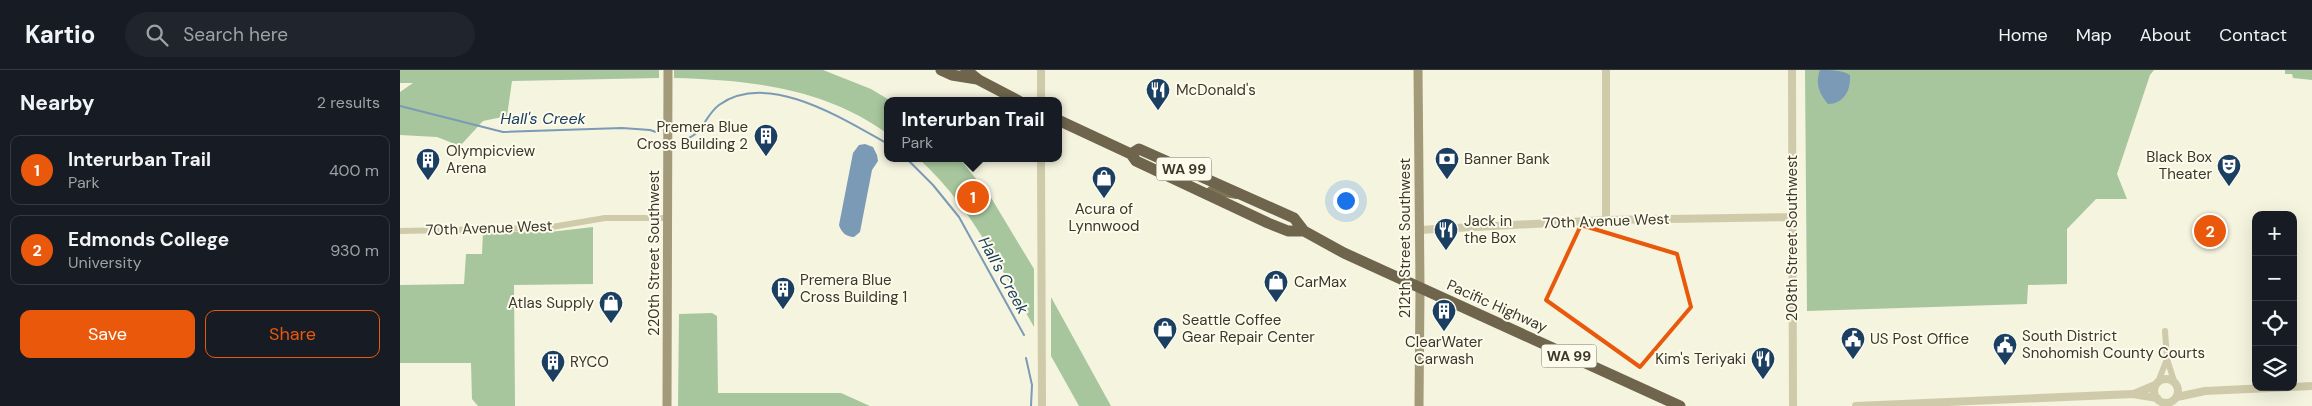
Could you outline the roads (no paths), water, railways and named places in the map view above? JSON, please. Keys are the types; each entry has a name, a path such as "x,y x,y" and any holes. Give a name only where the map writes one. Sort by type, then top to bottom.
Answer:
{"highway":[{"path":"941,70 952,75 979,80"},
{"path":"966,70 979,80 1011,97"},
{"name":"Pacific Highway","path":"1062,122 1131,154 1136,161 1288,231 1304,231"},
{"name":"Pacific Highway","path":"1131,154 1140,149 1294,218 1304,231 1344,252 1680,406"}],"main road":[{"name":"220th Street Southwest","path":"667,406 668,70"},
{"name":"212th Street Southwest","path":"1418,70 1419,406"},
{"path":"1208,194 1213,190 1238,194"}],"street":[{"path":"1041,70 1041,97"},
{"path":"1606,70 1606,220"},
{"name":"208th Street Southwest","path":"1792,70 1793,406"},
{"path":"1041,162 1042,406"},
{"name":"70th Avenue West","path":"1419,230 1606,220 1792,217"},
{"name":"70th Avenue West","path":"400,230 546,228 605,218 668,218"},
{"path":"2165,331 2167,359 2179,391 2174,401"},
{"path":"2159,402 2154,392 2167,359"},
{"path":"2133,394 2164,379 2205,391"},
{"path":"1856,406 2133,394 2169,403 2205,391 2312,386"}],"water":[{"path":"1820,70 1840,71 1850,75 1848,91 1838,102 1828,104 1822,96 1818,84"},
{"path":"865,144 873,147 878,161 872,170 860,232 851,237 844,234 839,225 853,153 859,145"}],"waterway":[{"name":"Hall's Creek","path":"681,140 699,131 719,105 738,96 760,93 782,95 828,111 884,142"},
{"name":"Hall's Creek","path":"400,106 503,132 622,128 650,130 659,133"},
{"name":"Hall's Creek","path":"910,162 933,185 959,217 1024,335"},
{"name":"Hall's Creek","path":"1026,358 1032,385 1031,406"}],"place":[{"name":"McDonald's","path":"1158,111"},
{"name":"Premera Blue Cross Building 2","path":"766,157"},
{"name":"Banner Bank","path":"1447,180"},
{"name":"Olympicview Arena","path":"428,181"},
{"name":"Black Box Theater","path":"2229,187"},
{"name":"Interurban Trail","path":"973,197"},
{"name":"Acura of Lynnwood","path":"1104,199"},
{"name":"Edmonds College","path":"2210,231"},
{"name":"Jack in the Box","path":"1446,251"},
{"name":"CarMax","path":"1276,303"},
{"name":"Premera Blue Cross Building 1","path":"783,310"},
{"name":"Atlas Supply","path":"611,324"},
{"name":"ClearWater Carwash","path":"1444,332"},
{"name":"Seattle Coffee Gear Repair Center","path":"1165,350"},
{"name":"US Post Office","path":"1853,360"},
{"name":"South District Snohomish County Courts","path":"2005,366"},
{"name":"Kim's Teriyaki","path":"1763,380"},
{"name":"RYCO","path":"553,383"}]}
